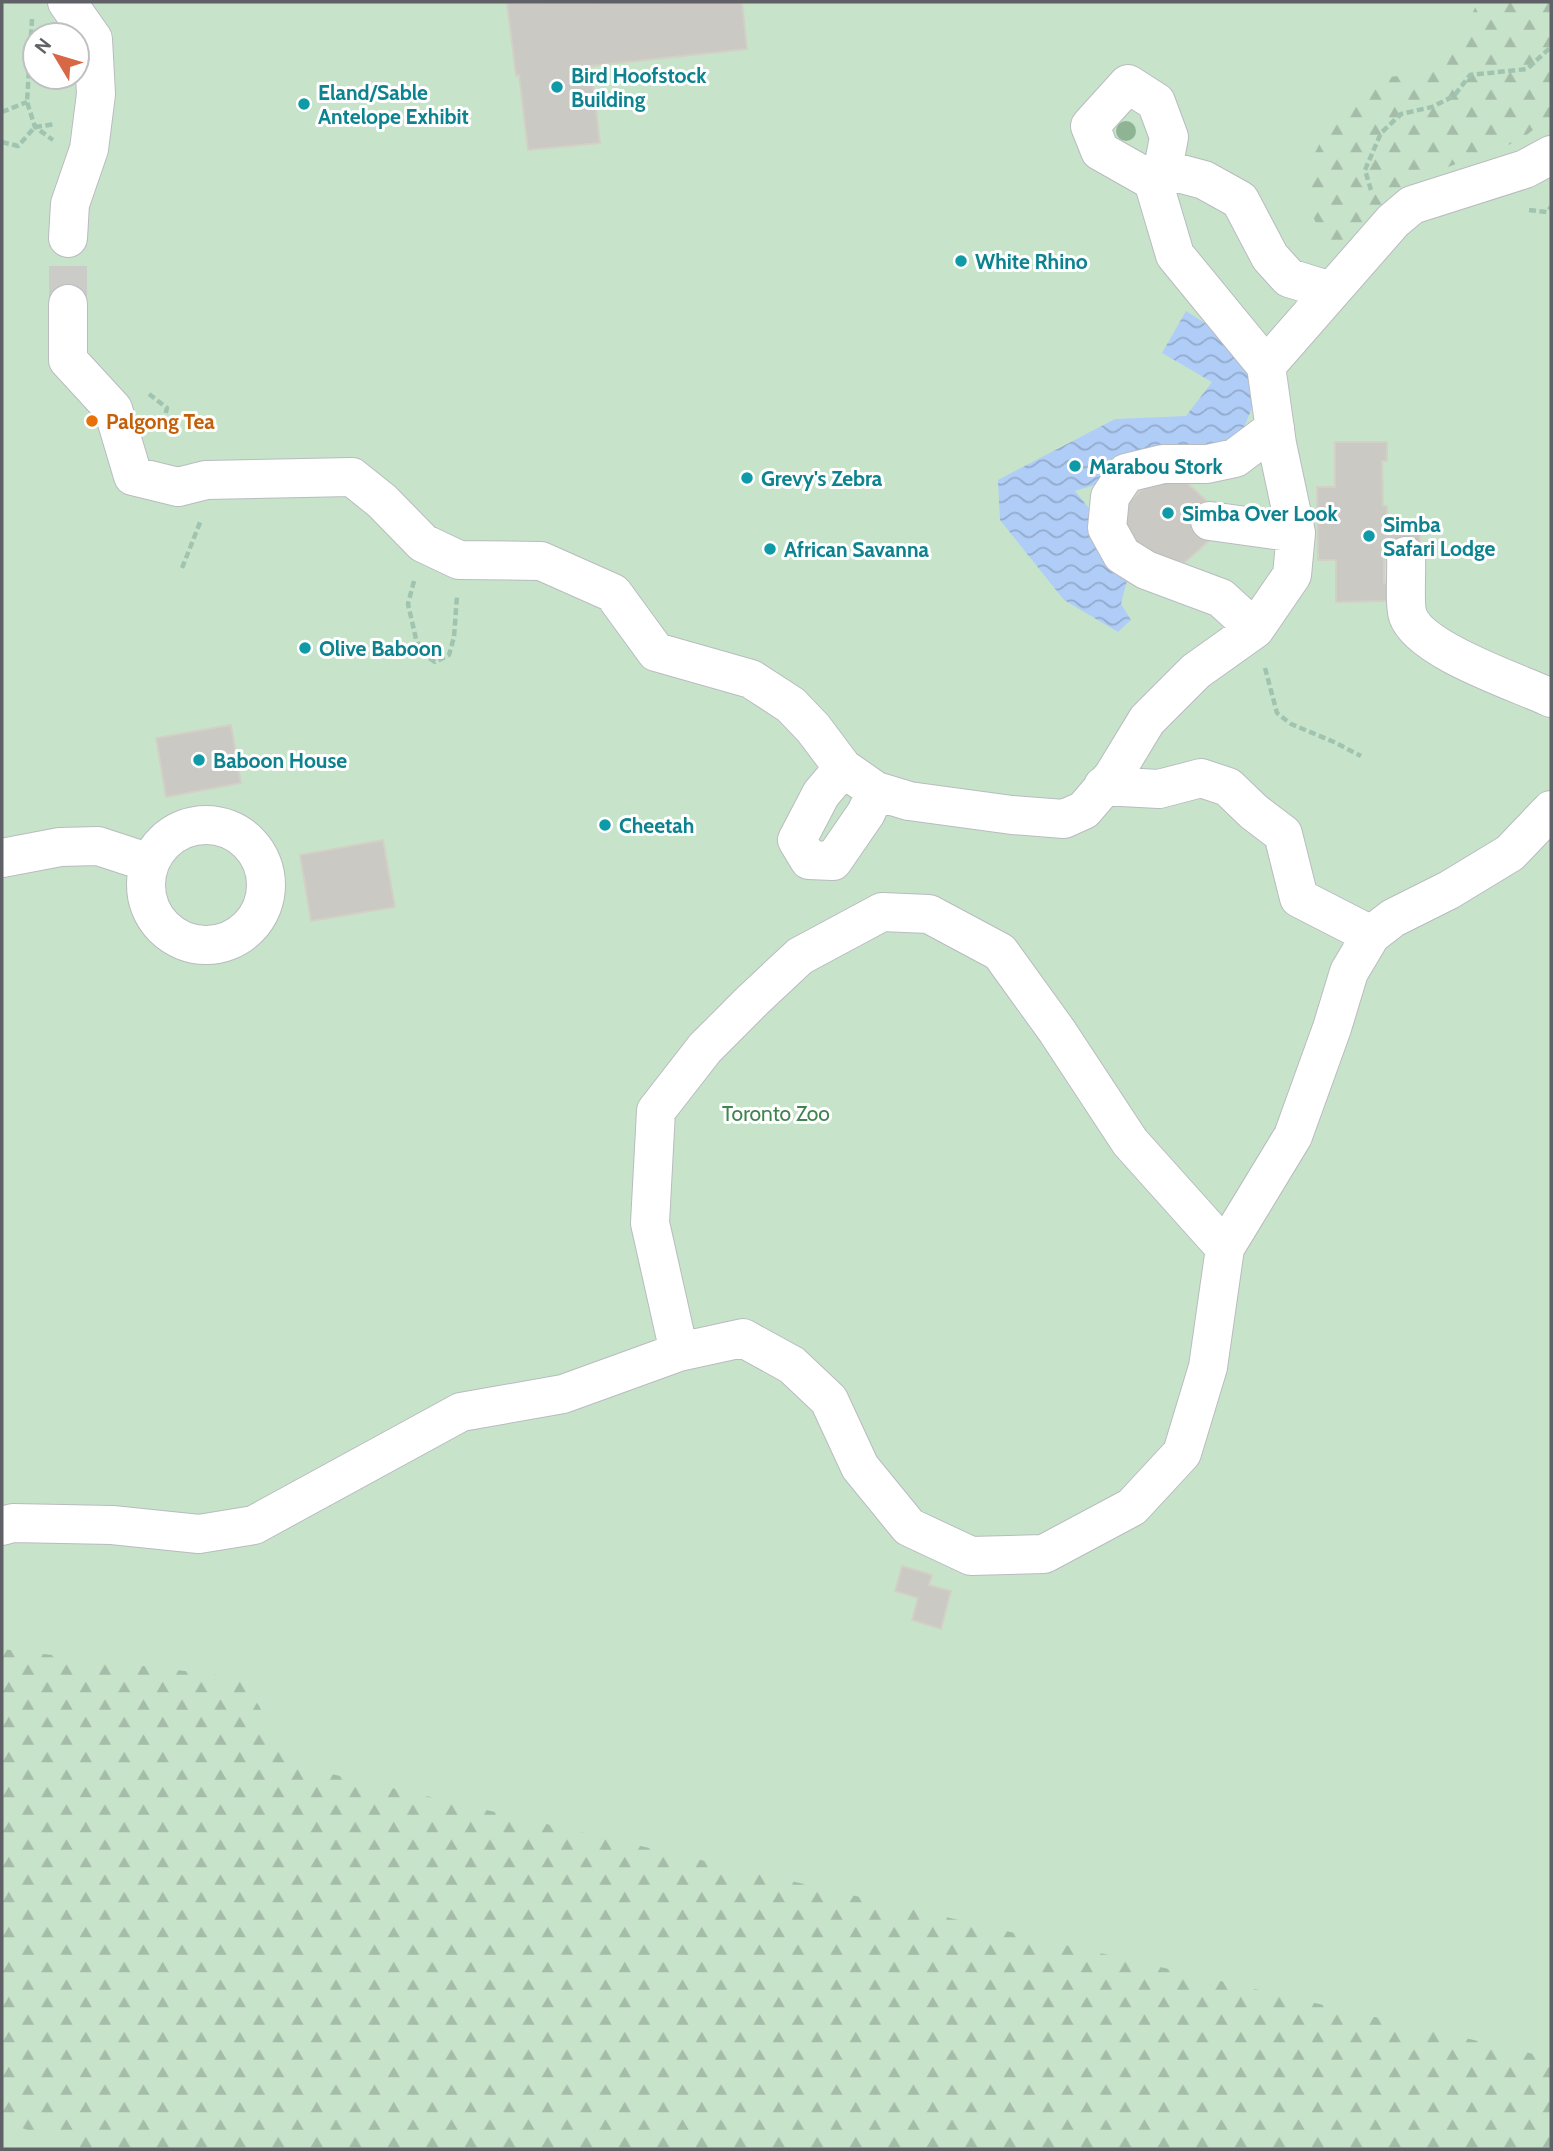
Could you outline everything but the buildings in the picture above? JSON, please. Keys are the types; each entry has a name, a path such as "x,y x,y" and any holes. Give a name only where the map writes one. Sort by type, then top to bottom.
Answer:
{"street":[{"path":"67,2 93,39 96,94 94,120 84,164 70,204 68,238"},
{"path":"1266,366 1393,221 1412,205 1525,169 1551,155"},
{"path":"68,304 68,360 113,409 133,476 178,487 206,480 352,477 382,501 423,543 459,560 541,561 613,593 656,652 751,679 791,705 844,768 876,791 909,801 1064,819 1084,810 1113,776 1147,720 1196,671 1255,629 1292,575 1296,533 1275,428 1266,366 1175,255 1158,175 1204,180 1240,200 1270,257 1289,278 1331,291"},
{"path":"1255,629 1221,598 1146,570 1122,555 1107,528 1110,496 1126,473 1163,464 1207,464 1235,458 1275,428"},
{"path":"1210,521 1296,533"},
{"path":"1406,556 1408,615 1421,635 1482,669 1551,698"},
{"path":"844,768 821,794 797,840 809,860 833,861 866,813 876,791"},
{"path":"1103,786 1159,789 1201,778 1228,787 1254,812 1283,834 1300,898 1371,935"},
{"path":"2,1525 112,1525 199,1534 254,1525 461,1412 563,1394 679,1352 743,1338 792,1365 829,1399 860,1467 909,1527 971,1556 1044,1554 1132,1507 1182,1453 1208,1367 1225,1248 1293,1136 1349,972 1371,935 1393,918 1449,890 1510,853 1551,810"},
{"path":"2,858 60,847 98,846 149,863"},
{"path":"679,1352 650,1223 656,1111 705,1048 800,956 882,912 929,914 1000,953 1057,1031 1130,1142 1225,1248"}],"path":[{"path":"32,14 27,102 35,127 84,164"},
{"path":"1393,221 1374,203 1366,170 1381,133 1401,114 1432,107 1454,96 1470,75 1527,69 1551,47"},
{"path":"2,112 27,102"},
{"path":"2,142 18,146 35,127 94,120"},
{"path":"423,543 408,604 422,653 435,662 449,654 454,637 459,560"},
{"path":"1255,629 1277,713 1291,724 1362,756"}],"green space":[{"name":"Toronto Zoo","path":"2,2 1551,2 1551,2149 2,2149"},
{"path":"1478,2 1551,2 1551,116 1519,141 1404,183 1370,232 1337,262 1305,202 1301,180 1338,108 1371,79 1443,71"},
{"path":"2,1649 243,1678 293,1765 1551,2058 1551,2149 81,2149 2,2121"}],"water":[{"name":"Marabou Stork","path":"1186,311 1222,334 1258,392 1239,441 1075,491 1097,518 1129,573 1121,604 1131,620 1118,632 1064,600 1000,520 998,480 1115,419 1186,416 1212,382 1162,353"}],"tunnel":[{"path":"68,238 68,304"}],"place":[{"name":"Bird Hoofstock Building","path":"557,87"},
{"name":"Eland/Sable Antelope Exhibit","path":"304,104"},
{"name":"White Rhino","path":"961,261"},
{"name":"Palgong Tea","path":"92,421"},
{"name":"Marabou Stork","path":"1075,466"},
{"name":"Grevy's Zebra","path":"747,478"},
{"name":"Simba Over Look","path":"1168,513"},
{"name":"Simba Safari Lodge","path":"1369,536"},
{"name":"African Savanna","path":"770,549"},
{"name":"Olive Baboon","path":"305,648"},
{"name":"Baboon House","path":"199,760"},
{"name":"Cheetah","path":"605,825"}]}
